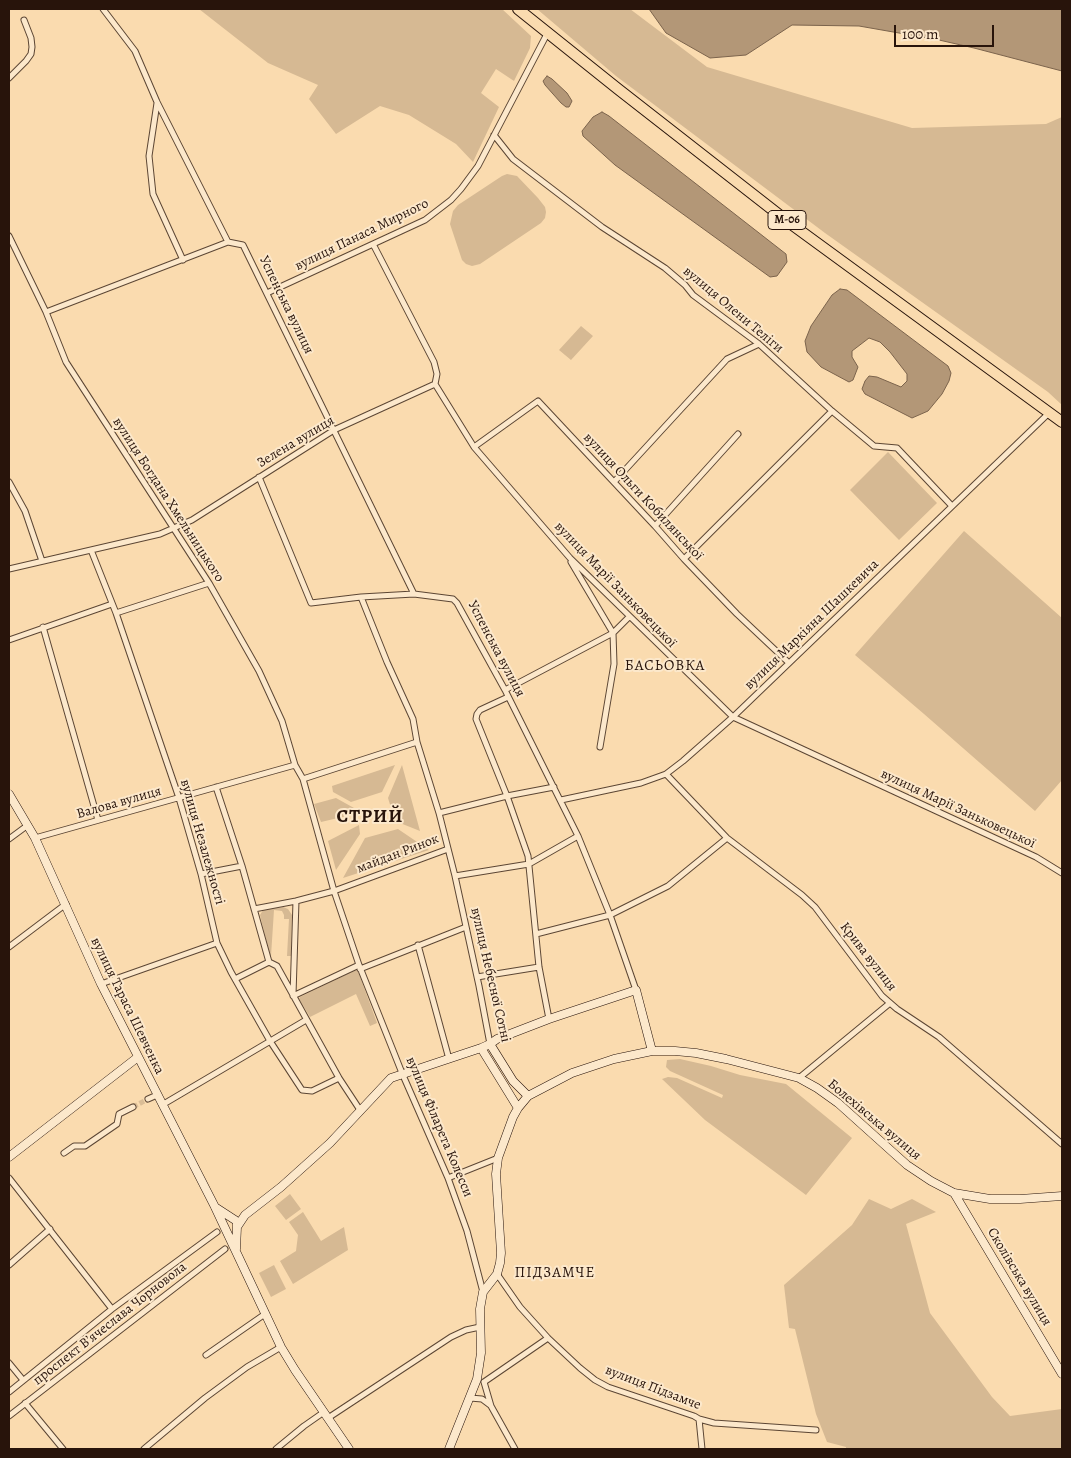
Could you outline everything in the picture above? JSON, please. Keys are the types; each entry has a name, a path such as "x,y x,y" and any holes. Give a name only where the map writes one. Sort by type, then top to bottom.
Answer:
{"highway":[{"name":"М-06","path":"518,9 618,90 787,221 1062,422"}],"main road":[{"name":"вулиця Тараса Шевченка","path":"9,794 35,838 101,984 215,1207 281,1347 349,1449"},
{"path":"245,1215 234,1231 232,1232 225,1228 226,1221 245,1215 281,1187 330,1143 392,1078 402,1073 481,1048 497,1039 550,1019 636,990"},
{"name":"Успенська вулиця","path":"636,990 652,1052"},
{"name":"вулиця Небесної Сотні","path":"490,1044 513,1081 528,1096"},
{"name":"вулиця Небесної Сотні","path":"481,1048 518,1108"},
{"name":"Болехівська вулиця","path":"528,1096 572,1073 614,1059 652,1052 675,1051 696,1053 799,1078 838,1103 907,1165 954,1193 990,1199 1062,1196"},
{"path":"9,1156 138,1058"},
{"path":"483,1292 497,1274 501,1253 496,1181 498,1158 518,1108 528,1096"},
{"name":"Сколівська вулиця","path":"954,1193 1062,1374"},
{"path":"215,1207 237,1222 236,1251"},
{"name":"вулиця Філарета Колесси","path":"449,1449 470,1398 481,1381 480,1309 483,1292"}],"street":[{"path":"46,312 228,242 157,102 135,51 104,9"},
{"path":"9,78 31,54 31,38 24,20"},
{"name":"вулиця Панаса Мирного","path":"267,293 425,220 451,200 478,166 548,32"},
{"path":"157,102 149,156 153,194 183,260"},
{"name":"вулиця Олени Теліги","path":"494,135 513,160 602,227 665,268 685,285 693,295 759,344 832,411 874,446 896,448 952,505"},
{"name":"вулиця Богдана Хмельницького","path":"9,236 10,243 46,312 66,362 209,582 258,671 282,721 295,766 303,779"},
{"name":"Успенська вулиця","path":"228,242 243,245 414,594 453,599 458,603 505,690 578,836 610,915 636,990"},
{"path":"373,244 434,362 437,374 435,384"},
{"path":"614,482 727,359 759,344"},
{"name":"Зелена вулиця","path":"9,569 160,534 192,520 334,430 435,384"},
{"name":"вулиця Марії Заньковецької","path":"435,384 474,446 565,553 733,717 997,838 1036,857 1062,873"},
{"name":"вулиця Ольги Кобилянської","path":"474,446 538,401 737,614 788,663"},
{"path":"684,558 832,411"},
{"name":"вулиця Маркіяна Шашкевича","path":"561,800 641,783 666,774 733,717 1049,412"},
{"path":"655,526 738,434"},
{"path":"259,477 311,603 361,597 414,594"},
{"path":"9,482 25,511 42,561"},
{"name":"вулиця Незалежності","path":"91,550 116,613 179,798 201,874 217,943 270,1042 302,1090 312,1091 340,1078"},
{"path":"565,553 613,633 614,664 600,747"},
{"path":"116,613 209,582"},
{"name":"майдан Ринок","path":"254,908 296,901 334,890 448,849 417,742 413,719 361,597"},
{"path":"9,640 112,604"},
{"path":"505,690 613,633 629,617"},
{"path":"42,627 98,820"},
{"path":"508,697 480,710 476,719 507,796 528,856 539,966 550,1019"},
{"path":"334,890 303,779 417,742"},
{"name":"Валова вулиця","path":"35,838 295,766"},
{"name":"Крива вулиця","path":"666,774 727,838 815,907 882,996 939,1037 1062,1144"},
{"path":"216,787 242,866 269,962 277,966 306,1020 360,1110"},
{"path":"439,813 507,796 554,787"},
{"path":"9,839 28,825"},
{"path":"455,876 528,864 578,836"},
{"path":"536,934 610,915 668,886 727,838"},
{"name":"вулиця Небесної Сотні","path":"448,849 478,977 490,1044"},
{"path":"201,874 242,866"},
{"name":"вулиця Філарета Колесси","path":"334,890 360,967 402,1073 448,1178 468,1231 483,1292"},
{"path":"293,996 296,901"},
{"path":"9,947 66,904"},
{"path":"293,996 360,967 466,927"},
{"path":"101,984 217,943"},
{"path":"418,945 449,1059"},
{"path":"235,979 269,962"},
{"path":"478,977 539,966"},
{"path":"799,1078 890,1003"},
{"path":"162,1104 306,1020"},
{"path":"148,1099 157,1095"},
{"path":"64,1152 74,1146 85,1146 117,1124 119,1114 132,1107"},
{"path":"448,1178 498,1158"},
{"path":"9,1178 112,1309"},
{"path":"9,1265 50,1229"},
{"name":"проспект Вʼячеслава Чорновола","path":"9,1392 112,1309 217,1232"},
{"name":"проспект Вʼячеслава Чорновола","path":"9,1416 225,1249"},
{"name":"вулиця Підзамче","path":"497,1274 520,1307 548,1338 580,1368 595,1380 608,1387 714,1423 816,1430"},
{"path":"206,1355 265,1314"},
{"path":"276,1449 304,1426 326,1415 451,1337 466,1330 480,1327"},
{"path":"481,1381 548,1338"},
{"path":"144,1449 212,1393 247,1367 281,1347"},
{"path":"9,1363 23,1380"},
{"name":"вулиця Філарета Колесси","path":"481,1381 491,1406 516,1449"},
{"path":"470,1398 482,1399 491,1406"},
{"path":"25,1403 63,1449"},
{"path":"699,1419 702,1449"}],"shaded area":[{"path":"199,9 502,9 531,36 530,48 514,81 496,69 481,93 499,107 473,162 456,144 409,115 380,106 336,134 309,99 318,85 268,63"},
{"path":"537,9 630,9 707,67 912,128 1046,124 1062,117 1062,405 1048,392 825,233 616,76"},
{"path":"649,9 1062,9 1062,71 939,40 859,26 792,25 746,55 710,58 666,33"},
{"path":"547,76 567,93 572,101 569,107 561,103 545,85 543,81"},
{"path":"602,112 786,254 787,262 777,276 770,277 615,165 583,136 582,131 593,117"},
{"path":"507,174 517,176 538,198 545,207 545,218 541,223 480,264 472,266 466,264 462,260 450,224 453,211 458,205"},
{"path":"840,289 847,290 948,366 951,373 949,381 942,394 928,411 912,418 865,394 862,389 869,376 877,377 901,387 907,381 907,374 880,342 869,338 852,351 852,357 858,367 853,380 849,382 821,367 807,352 805,341 811,326 832,295"},
{"path":"581,326 593,336 571,360 559,350"},
{"path":"888,452 937,503 899,540 850,490"},
{"path":"964,531 1062,618 1062,780 1035,811 855,655"},
{"path":"395,765 382,792 351,802 333,792 332,786"},
{"path":"402,765 420,831 395,821 388,798"},
{"path":"336,798 354,808 355,814 321,822 314,804"},
{"path":"359,825 360,834 336,870 328,841"},
{"path":"398,829 429,850 343,878 365,838"},
{"path":"283,907 288,909 292,915 291,956 287,956 289,919 284,919 282,911 274,910 270,956 260,915 263,910"},
{"path":"356,970 377,1023 370,1026 356,994 310,1017 299,999 300,997"},
{"path":"680,1059 740,1075 786,1084 852,1138 806,1195 705,1120 662,1079 668,1077 677,1078 722,1098 723,1095 670,1071 666,1067 667,1060"},
{"path":"290,1194 301,1209 286,1220 275,1206"},
{"path":"869,1199 891,1209 912,1199 936,1212 906,1224 930,1313 992,1397 1010,1416 1062,1409 1062,1449 846,1449 846,1447 827,1442 816,1414 795,1329 789,1328 784,1285 852,1225"},
{"path":"303,1212 321,1241 344,1227 348,1250 293,1284 280,1261 296,1251 298,1235 289,1222"},
{"path":"274,1265 286,1289 271,1297 259,1273"}],"tunnel":[{"path":"133,1107 148,1099"}],"district":[{"name":"БАСЬОВКА","path":"665,666"},
{"name":"СТРИЙ","path":"370,817"},
{"name":"ПІДЗАМЧЕ","path":"555,1273"}]}
